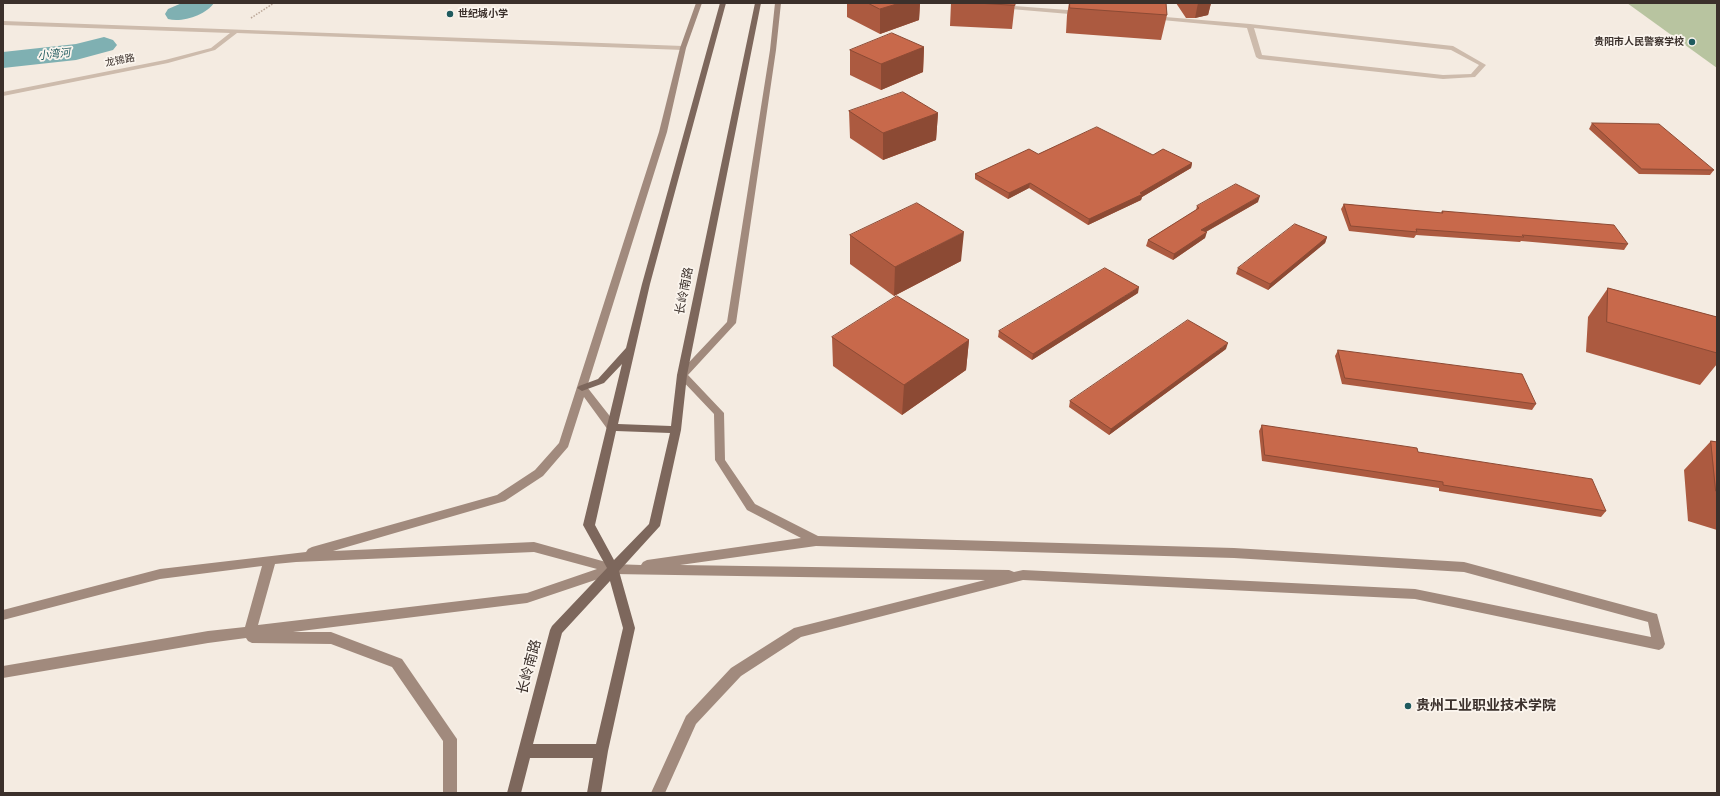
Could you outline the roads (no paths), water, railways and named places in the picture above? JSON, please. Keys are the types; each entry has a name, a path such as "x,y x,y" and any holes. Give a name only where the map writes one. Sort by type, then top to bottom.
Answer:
{"main road":[{"path":"296,557 500,498 538,473 564,444 663,132 683,48 699,3"},
{"path":"594,793 601,751 629,628 613,569 589,525 646,284 723,3"},
{"name":"长岭南路","path":"514,793 556,630 654,526 676,430 682,375 758,3"},
{"path":"778,3 773,50 731,323 682,375 719,413 720,460 751,508 816,541"},
{"path":"582,388 601,381 630,350"},
{"path":"582,388 612,427 676,430"},
{"path":"3,615 160,574 296,557 534,547 613,569 1023,576 1416,594 1659,644 1653,618 1464,567 1234,553 816,541 613,569 527,598 208,637 3,672"},
{"path":"250,632 270,560"},
{"path":"658,793 691,720 736,672 798,632 1023,576"},
{"path":"208,637 331,638 397,663 450,739 450,793"},
{"path":"524,751 601,751"}],"street":[{"path":"992,6 1086,13"},
{"path":"1148,18 1250,26 1453,48 1483,65 1473,76 1443,77 1259,57 1250,26"},
{"path":"3,24 683,48"},
{"name":"龙锦路","path":"3,94 166,62 213,49 234,33"}],"waterway":[{"name":"小湾河","path":"177,14 202,3"},
{"name":"小湾河","path":"3,60 76,52 104,45"}],"place":[{"name":"世纪城小学","path":"450,14"},
{"name":"贵阳市人民警察学校","path":"1692,42"},
{"name":"贵州工业职业技术学院","path":"1408,706"}]}
